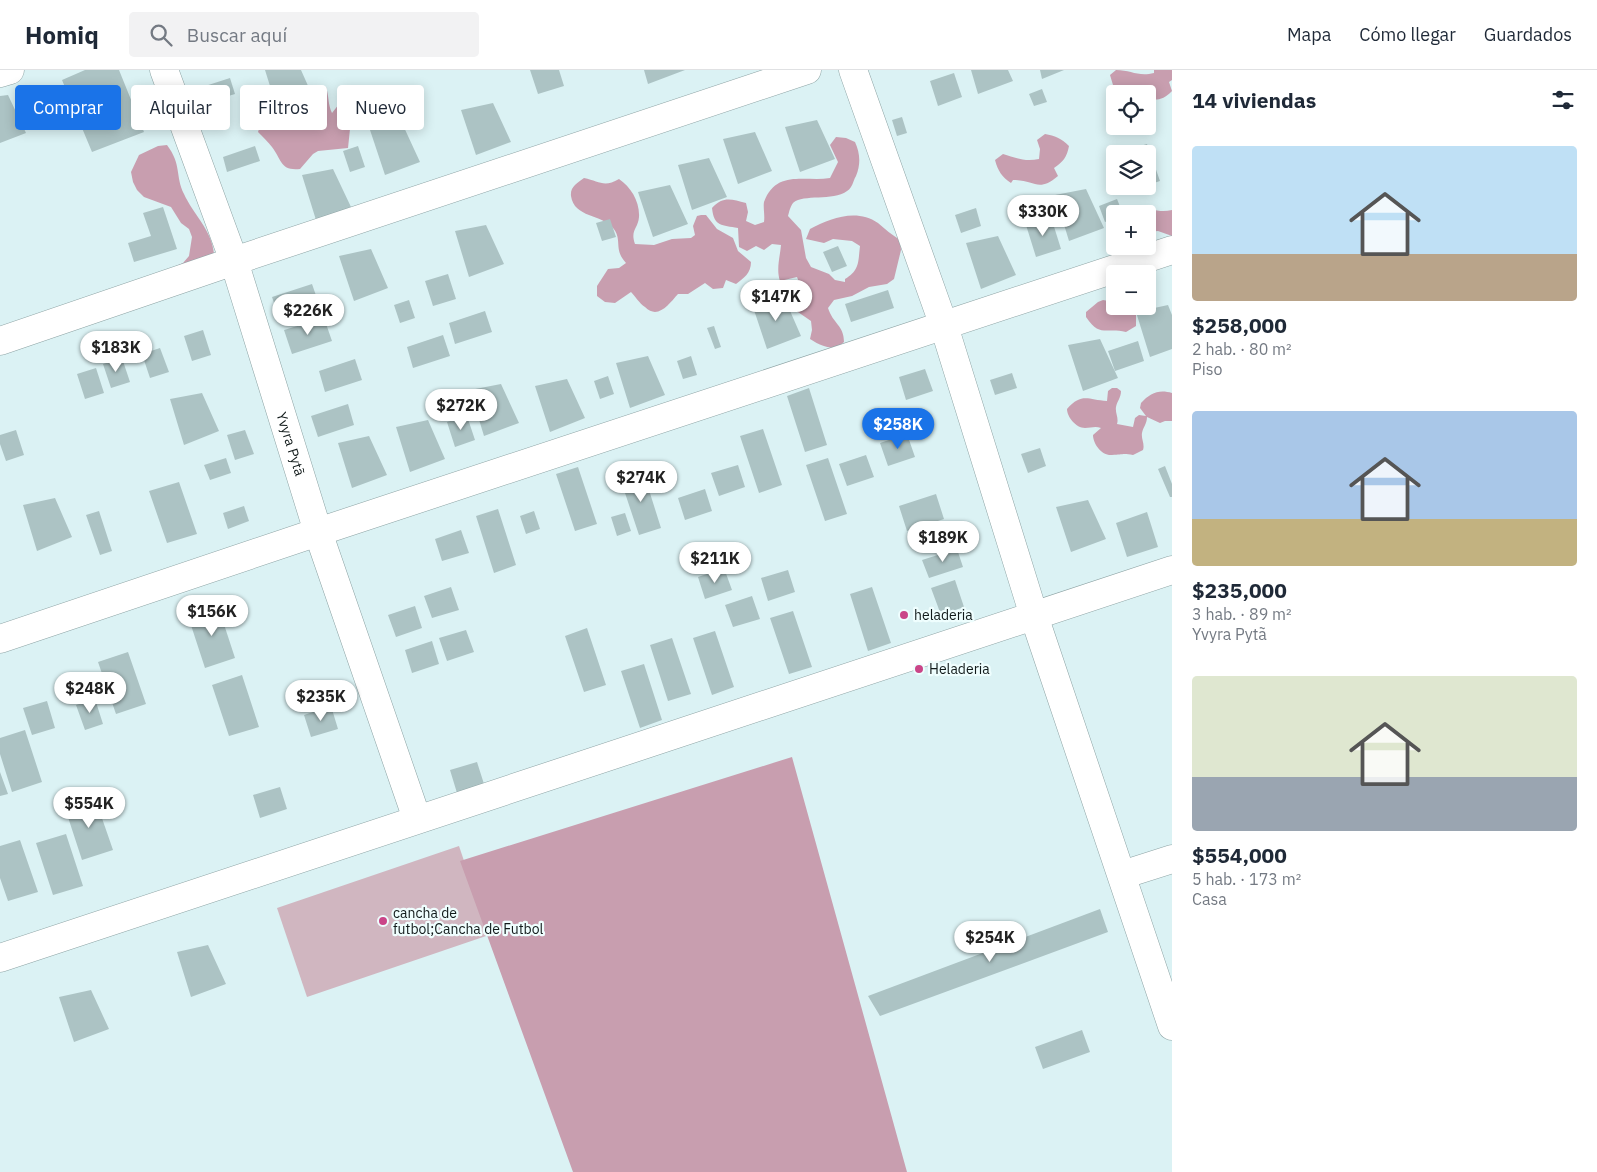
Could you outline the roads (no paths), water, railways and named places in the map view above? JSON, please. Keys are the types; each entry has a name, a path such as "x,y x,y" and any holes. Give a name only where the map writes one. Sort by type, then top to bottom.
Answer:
{"street":[{"path":"0,74 10,70"},
{"name":"Yvyra Pytã","path":"164,70 234,261 318,532 417,819"},
{"path":"0,341 807,70"},
{"path":"853,70 944,326 1034,616 1172,1026"},
{"path":"0,640 318,532 1172,250"},
{"path":"0,958 1172,570"},
{"path":"1122,875 1172,858"}],"place":[{"name":"heladeria","path":"904,615"},
{"name":"Heladeria","path":"919,669"},
{"name":"cancha de futbol;Cancha de Futbol","path":"383,921"}]}
